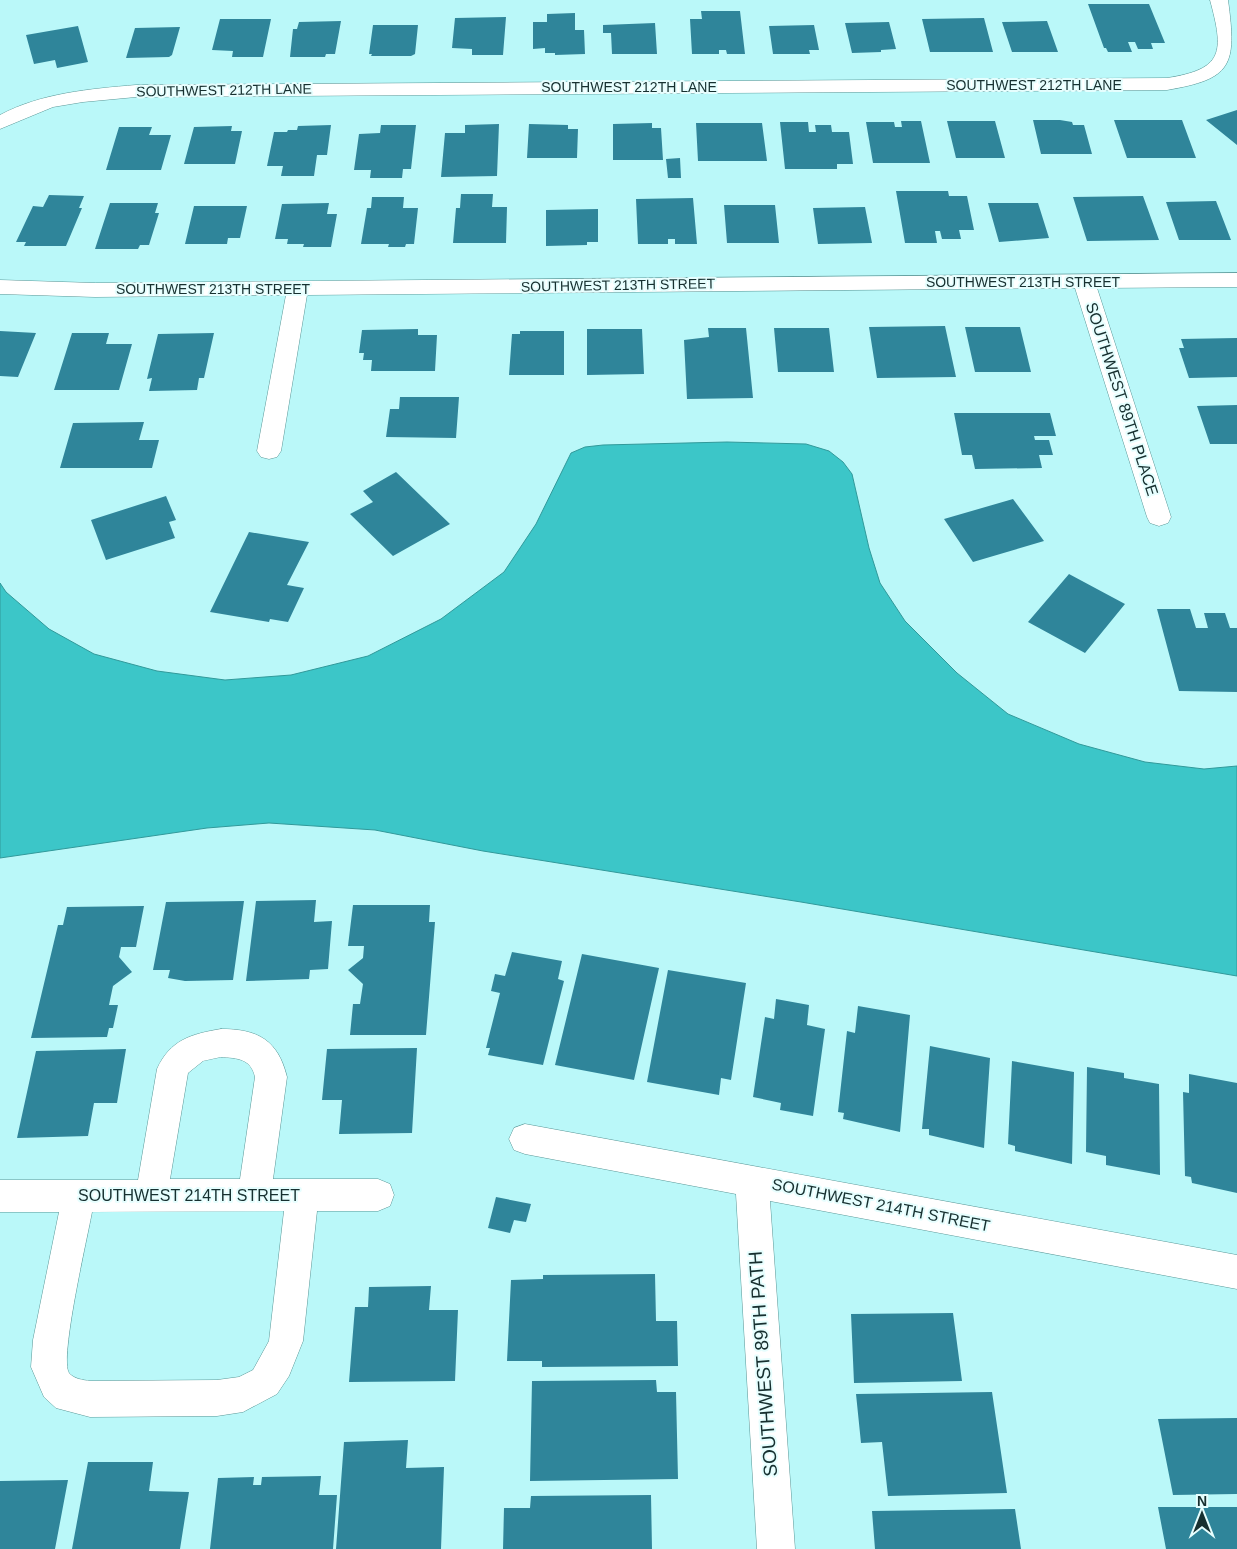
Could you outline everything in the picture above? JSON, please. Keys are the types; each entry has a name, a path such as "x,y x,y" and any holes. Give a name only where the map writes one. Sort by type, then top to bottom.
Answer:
{"street":[{"name":"SOUTHWEST 212TH LANE","path":"0,123 39,104 82,96 136,91 1148,85 1186,81 1218,69 1226,62 1233,46 1230,28 1219,0"},
{"name":"SOUTHWEST 213TH STREET","path":"0,287 95,290 1237,280"},
{"name":"SOUTHWEST 89TH PLACE","path":"1084,282 1159,517"},
{"path":"269,451 298,288"},
{"path":"151,1196 173,1069 181,1057 198,1048 221,1043 245,1044 261,1052 270,1066 271,1077 254,1196"},
{"name":"SOUTHWEST 214TH STREET","path":"525,1139 1237,1272"},
{"name":"SOUTHWEST 89TH PATH","path":"752,1180 767,1438 776,1549"},
{"path":"79,1195 50,1340 49,1367 56,1385 69,1395 90,1399 217,1398 242,1394 265,1382 277,1364 286,1341 302,1195"},
{"name":"SOUTHWEST 214TH STREET","path":"0,1196 378,1195"}],"water":[{"path":"727,442 806,444 829,451 843,462 852,474 869,548 880,583 905,621 957,673 1008,714 1079,744 1145,762 1204,769 1237,766 1237,976 801,902 483,851 375,830 269,823 207,828 0,858 0,583 6,592 49,629 94,654 157,671 225,680 291,675 368,656 441,619 504,572 536,524 571,453 585,447 603,445"}],"building":[{"path":"1088,4 1149,4 1165,43 1151,43 1153,49 1138,49 1135,42 1128,42 1132,52 1108,52 1104,48"},
{"path":"701,11 740,11 745,54 727,54 726,50 719,50 719,54 692,54 690,19 702,19"},
{"path":"575,13 575,30 584,30 585,54 555,55 555,53 545,53 545,48 533,49 533,22 547,22 547,14"},
{"path":"506,17 503,55 472,55 472,49 452,48 455,18"},
{"path":"984,18 993,52 930,52 922,19"},
{"path":"220,19 271,19 263,57 232,57 233,51 212,50"},
{"path":"341,21 335,54 326,54 325,57 290,57 293,29 297,29 299,22"},
{"path":"1047,21 1058,52 1012,52 1002,22"},
{"path":"889,22 896,49 881,50 881,52 852,53 845,23"},
{"path":"655,23 657,54 612,54 611,33 603,33 603,25"},
{"path":"373,25 418,25 415,54 411,56 371,56 372,54 369,54"},
{"path":"814,25 819,50 809,50 810,54 773,54 769,26"},
{"path":"78,26 88,62 57,68 55,60 34,64 26,35"},
{"path":"180,27 172,55 169,57 126,58 135,28"},
{"path":"1237,110 1237,145 1206,120"},
{"path":"1033,120 1060,120 1072,122 1073,125 1084,125 1092,154 1041,154"},
{"path":"1114,120 1182,120 1196,158 1127,158"},
{"path":"901,121 921,121 930,163 873,163 866,122 894,122 895,127 902,127"},
{"path":"947,121 995,121 1005,158 956,158"},
{"path":"780,122 808,122 809,132 816,132 815,125 831,125 832,132 849,132 853,164 837,164 837,169 785,169"},
{"path":"652,123 652,128 661,128 663,160 613,160 613,124"},
{"path":"696,123 762,123 767,161 698,161"},
{"path":"499,124 497,176 441,177 445,133 465,133 465,125"},
{"path":"529,124 568,125 568,129 578,129 577,158 527,158"},
{"path":"331,125 327,155 317,155 314,176 281,176 283,166 267,166 274,132 297,130 298,126"},
{"path":"381,125 416,125 411,169 403,169 402,178 370,178 371,170 354,170 359,134 380,133"},
{"path":"232,126 231,131 242,131 235,164 184,164 194,127"},
{"path":"119,127 152,127 149,135 171,135 161,170 106,170"},
{"path":"680,158 681,178 668,178 666,159"},
{"path":"896,191 948,191 949,196 967,196 974,230 959,230 961,239 942,239 940,231 935,231 937,243 905,243"},
{"path":"461,194 493,194 492,207 507,207 506,243 453,243 456,208 460,208"},
{"path":"49,195 84,196 79,208 82,208 66,246 24,246 26,242 16,242 33,206 43,207"},
{"path":"1143,196 1159,240 1087,241 1073,197"},
{"path":"372,197 404,197 403,208 418,208 414,244 406,244 405,247 388,247 389,244 361,244 367,208 371,208"},
{"path":"693,198 697,244 675,244 675,239 668,239 668,244 638,244 636,199"},
{"path":"1216,201 1231,240 1179,240 1166,202"},
{"path":"110,203 158,203 155,213 159,213 149,245 140,245 138,249 95,249"},
{"path":"329,203 327,214 337,214 331,247 303,247 304,244 287,244 288,239 275,239 282,204"},
{"path":"988,203 1038,203 1049,238 999,242"},
{"path":"724,205 775,205 779,243 727,243"},
{"path":"194,206 247,206 240,238 228,238 227,244 185,244"},
{"path":"865,207 872,243 818,244 813,208"},
{"path":"598,209 598,242 587,242 587,245 546,246 546,210"},
{"path":"945,326 956,377 877,378 869,327"},
{"path":"965,327 1020,327 1031,372 975,372"},
{"path":"708,328 746,328 753,398 687,399 684,340 709,337"},
{"path":"774,328 829,328 834,372 778,372"},
{"path":"418,329 418,335 437,335 435,371 371,371 372,360 363,360 364,353 359,353 362,330"},
{"path":"587,329 642,329 644,374 587,375"},
{"path":"0,331 36,333 18,377 0,376"},
{"path":"520,331 564,331 564,375 509,375 512,334 520,334"},
{"path":"72,333 109,333 106,344 132,344 119,390 54,390"},
{"path":"214,333 204,378 199,378 197,390 149,391 152,378 147,379 158,334"},
{"path":"1237,338 1237,377 1189,378 1179,348 1184,348 1181,339"},
{"path":"400,397 459,397 456,438 386,437 390,409 399,409"},
{"path":"1237,405 1237,444 1210,444 1197,406"},
{"path":"954,413 1050,413 1056,436 1034,436 1035,440 1049,440 1053,455 1039,455 1042,468 975,469 972,455 962,455"},
{"path":"144,422 139,440 159,440 152,468 60,468 73,423"},
{"path":"396,472 450,524 393,556 350,514 373,502 363,491"},
{"path":"166,496 176,520 169,522 175,538 106,560 91,520"},
{"path":"1013,499 1044,541 973,562 944,519"},
{"path":"249,532 309,542 287,585 304,588 288,622 270,619 269,622 210,612"},
{"path":"1069,574 1125,604 1085,653 1028,622"},
{"path":"1157,609 1190,609 1196,628 1208,628 1204,613 1225,613 1230,628 1237,628 1237,692 1179,691"},
{"path":"316,900 314,922 332,921 328,969 310,970 309,979 246,981 256,901"},
{"path":"244,901 233,980 185,981 168,978 170,970 153,970 166,902"},
{"path":"353,905 430,905 429,922 435,922 426,1035 350,1035 353,1004 360,1004 363,984 348,970 363,958 364,946 348,946"},
{"path":"144,906 136,947 121,947 119,957 132,972 113,986 109,1005 118,1005 113,1028 109,1028 107,1037 31,1038 58,925 63,925 67,907"},
{"path":"512,952 562,961 558,979 564,981 543,1065 488,1055 490,1048 486,1048 500,993 491,991 495,974 505,976"},
{"path":"582,954 659,968 634,1080 555,1065"},
{"path":"668,970 746,983 731,1080 721,1078 719,1095 647,1082"},
{"path":"776,999 809,1005 807,1025 825,1029 813,1116 780,1110 781,1103 753,1097 765,1017 774,1019"},
{"path":"858,1006 910,1015 900,1132 843,1119 844,1113 838,1112 847,1031 855,1033"},
{"path":"930,1046 990,1058 984,1148 929,1135 929,1129 922,1129"},
{"path":"417,1048 412,1133 339,1134 342,1100 322,1100 327,1049"},
{"path":"126,1049 117,1103 94,1103 88,1136 17,1138 36,1051"},
{"path":"1012,1061 1074,1072 1072,1164 1015,1151 1015,1146 1008,1144"},
{"path":"1087,1067 1124,1073 1124,1078 1159,1084 1160,1175 1106,1165 1106,1156 1086,1152"},
{"path":"1189,1074 1237,1083 1237,1193 1192,1183 1191,1177 1185,1176 1183,1092 1189,1093"},
{"path":"496,1197 531,1204 526,1222 514,1220 510,1233 488,1228"},
{"path":"655,1274 656,1321 677,1321 678,1366 542,1367 542,1361 507,1361 511,1280 543,1279 543,1275"},
{"path":"431,1286 429,1310 458,1310 455,1381 349,1382 355,1307 368,1307 369,1287"},
{"path":"953,1313 962,1381 854,1383 851,1314"},
{"path":"656,1380 657,1392 676,1392 678,1479 530,1481 532,1381"},
{"path":"992,1392 1007,1493 888,1496 882,1442 861,1443 856,1394"},
{"path":"1237,1418 1237,1494 1173,1495 1158,1419"},
{"path":"408,1440 406,1468 444,1467 441,1549 336,1549 344,1442"},
{"path":"88,1462 153,1462 149,1491 189,1492 180,1549 72,1549"},
{"path":"321,1476 319,1495 337,1495 333,1549 210,1549 218,1478 254,1477 253,1485 261,1485 262,1477"},
{"path":"68,1480 55,1549 0,1549 0,1481"},
{"path":"651,1495 652,1549 503,1549 504,1508 530,1508 531,1496"},
{"path":"1158,1507 1237,1507 1237,1549 1166,1549"},
{"path":"1015,1509 1021,1549 875,1549 872,1511"}]}
